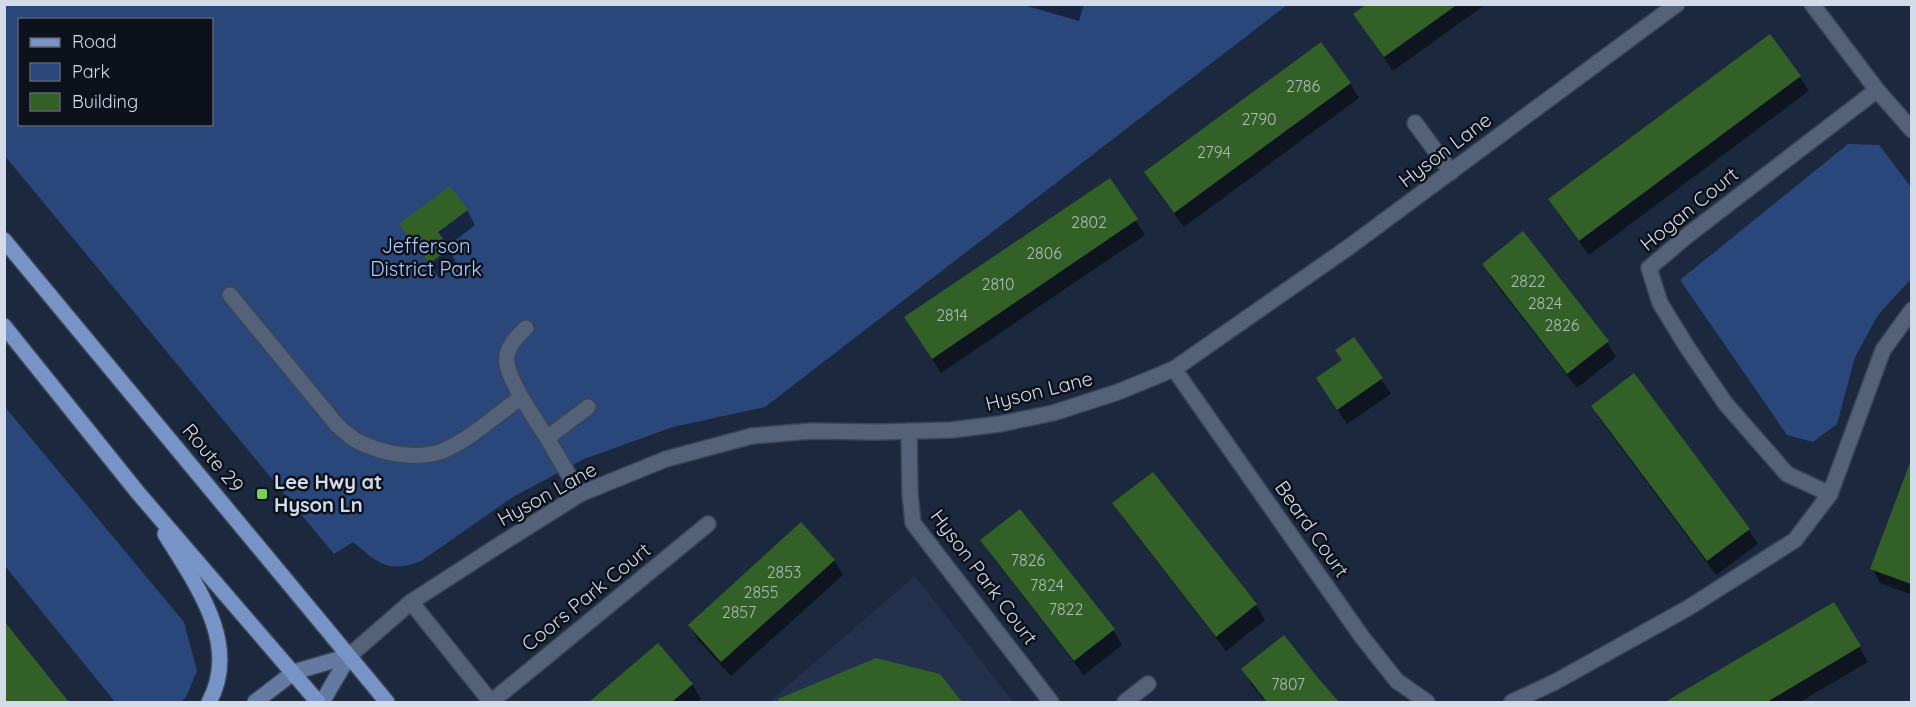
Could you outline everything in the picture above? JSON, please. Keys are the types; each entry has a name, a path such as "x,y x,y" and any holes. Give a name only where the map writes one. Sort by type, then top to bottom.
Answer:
{"main road":[{"name":"Route 29","path":"4,240 387,702"},
{"path":"4,326 139,494 320,702 349,656"},
{"path":"139,494 196,585 213,618 219,647 219,672 209,702"},
{"path":"255,702 294,672 349,656"}],"street":[{"name":"Hyson Lane","path":"349,656 411,602 580,494 666,459 752,436 811,431 951,430 1000,424 1053,413 1118,392 1174,369 1349,248 1677,4"},
{"path":"1812,4 1877,90 1911,130"},
{"name":"Hogan Court","path":"1830,494 1787,474 1725,403 1660,303 1648,268 1697,227 1877,90"},
{"path":"1415,123 1451,172"},
{"path":"230,295 337,425 357,441 379,450 417,455 438,453 478,429 520,397"},
{"path":"1512,702 1555,682 1688,608 1795,540 1830,494 1883,351 1911,310"},
{"path":"526,328 507,351 506,369 520,397 580,494"},
{"name":"Beard Court","path":"1174,369 1362,637 1397,681 1427,702"},
{"path":"547,438 588,407"},
{"name":"Hyson Park Court","path":"909,431 913,523 1051,702"},
{"name":"Coors Park Court","path":"491,702 708,524"},
{"path":"411,602 491,702"},
{"path":"1125,702 1148,684"}],"shaded area":[{"path":"915,576 1013,702 769,702"}],"green space":[{"name":"Jefferson District Park","path":"4,5 1287,5 765,407 673,427 584,459 513,497 421,561 410,565 384,564 353,542 334,554 5,156"},
{"path":"1848,144 1879,145 1911,187 1911,279 1878,315 1855,357 1837,424 1813,442 1787,435 1680,280"},
{"path":"5,407 184,622 197,671 186,697 181,702 115,702 5,566"}],"building":[{"path":"1367,4 1458,4 1384,57 1353,14"},
{"path":"1770,34 1801,76 1579,241 1548,199"},
{"path":"1321,42 1351,83 1174,213 1144,172"},
{"path":"1110,178 1138,219 932,359 904,317"},
{"path":"450,186 468,210 438,232 450,248 429,264 399,224"},
{"path":"1523,231 1609,341 1567,374 1482,264"},
{"path":"1354,337 1383,378 1337,410 1316,378 1342,360 1335,350"},
{"path":"1634,373 1750,529 1707,561 1591,406"},
{"path":"1911,460 1911,584 1870,569"},
{"path":"1153,472 1257,604 1216,637 1112,503"},
{"path":"1020,509 1115,629 1074,661 980,540"},
{"path":"801,522 835,560 721,662 688,625"},
{"path":"1834,602 1861,646 1767,702 1665,702"},
{"path":"4,621 48,676 69,702 4,702"},
{"path":"1284,635 1339,702 1267,702 1241,669"},
{"path":"658,643 693,684 672,702 589,702"},
{"path":"876,658 940,674 962,702 779,702 778,699"}],"place":[{"name":"Lee Hwy at Hyson Ln","path":"262,494"}]}
